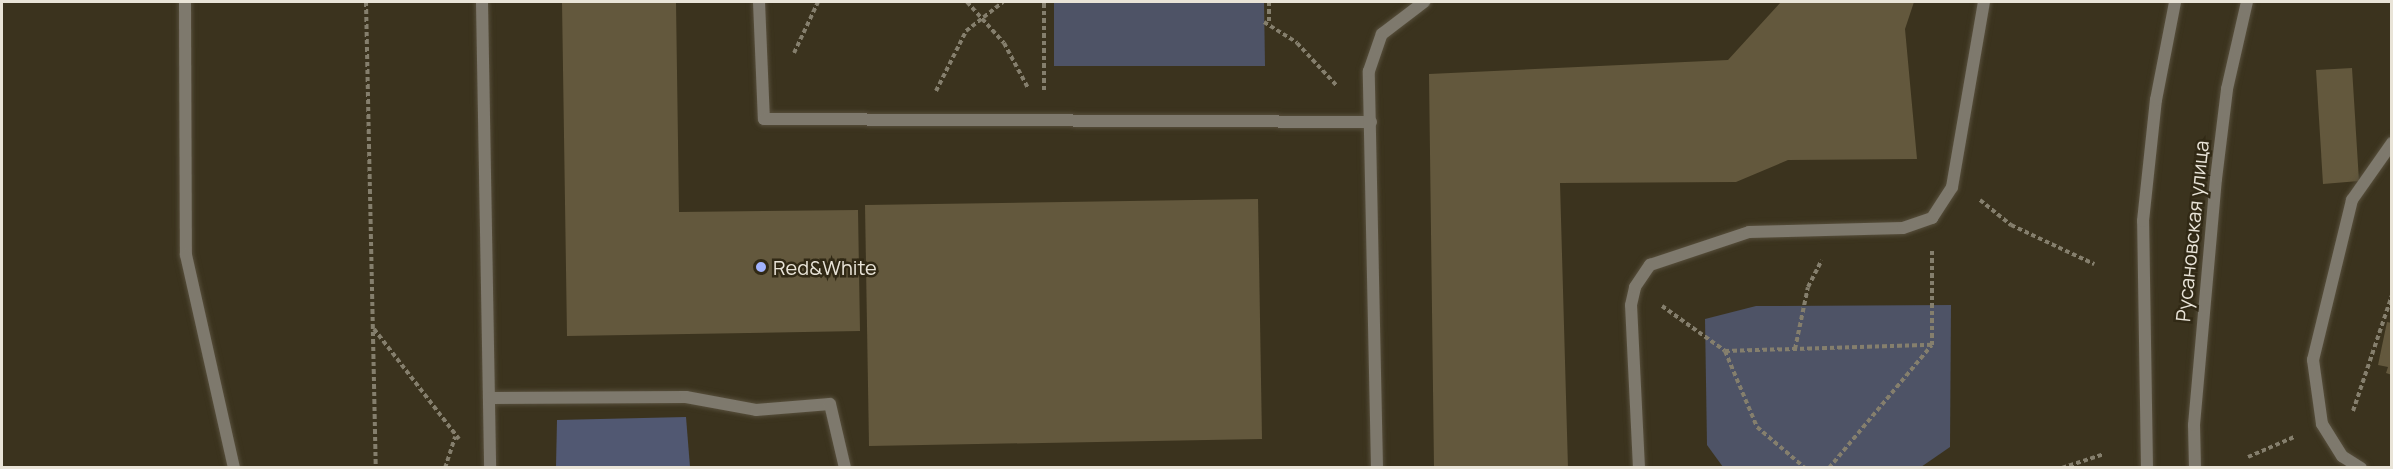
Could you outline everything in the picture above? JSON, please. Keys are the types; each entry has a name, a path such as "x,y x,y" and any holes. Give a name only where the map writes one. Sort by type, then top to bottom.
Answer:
{"street":[{"path":"185,2 186,255 234,468"},
{"path":"482,2 490,461"},
{"path":"759,2 764,119 925,122 1044,118 1371,122"},
{"path":"1377,468 1369,71 1382,34 1424,2"},
{"path":"1639,468 1635,287 1650,265 1683,250 1749,232 1903,228 1932,218 1952,187 1984,2"},
{"path":"2147,468 2143,221 2156,100 2175,2"},
{"name":"Русановская улица","path":"2195,468 2194,425 2216,179 2227,89 2247,2"},
{"path":"2361,468 2342,456 2322,424 2313,360 2349,212 2391,143"},
{"path":"490,398 686,398 756,410 830,405 845,468"}],"path":[{"path":"366,2 376,468"},
{"path":"968,2 1004,43 1044,118"},
{"path":"925,122 943,72 966,31 1003,2"},
{"path":"1044,2 1044,118"},
{"path":"1269,2 1267,23 1297,43 1371,122"},
{"path":"1952,187 1975,196 2011,225 2094,264"},
{"path":"1829,468 1932,345 1932,218"},
{"path":"1796,349 1809,287 1836,230"},
{"path":"1635,287 1725,351 1757,428 1805,468"},
{"path":"2342,456 2391,295"},
{"path":"373,328 455,437 490,461"},
{"path":"1725,351 1932,345"},
{"path":"2248,457 2322,424"},
{"path":"446,468 455,437"},
{"path":"2062,468 2103,454"}],"shaded area":[{"path":"1054,2 1264,2 1265,66 1054,66"},
{"path":"1951,305 1950,447 1921,467 1723,467 1707,445 1705,319 1756,306"},
{"path":"686,417 690,467 556,467 557,420"}],"building":[{"path":"562,2 676,2 679,212 858,210 860,331 567,336"},
{"path":"1781,2 1914,2 1905,29 1917,159 1788,160 1736,182 1560,183 1568,468 1434,468 1429,74 1728,60"},
{"path":"2352,68 2359,181 2323,184 2316,70"},
{"path":"1258,199 1262,439 869,446 865,205"},
{"path":"2387,322 2392,323 2392,375 2386,373 2388,367 2378,365"}],"place":[{"name":"Red&White","path":"761,267"}]}
